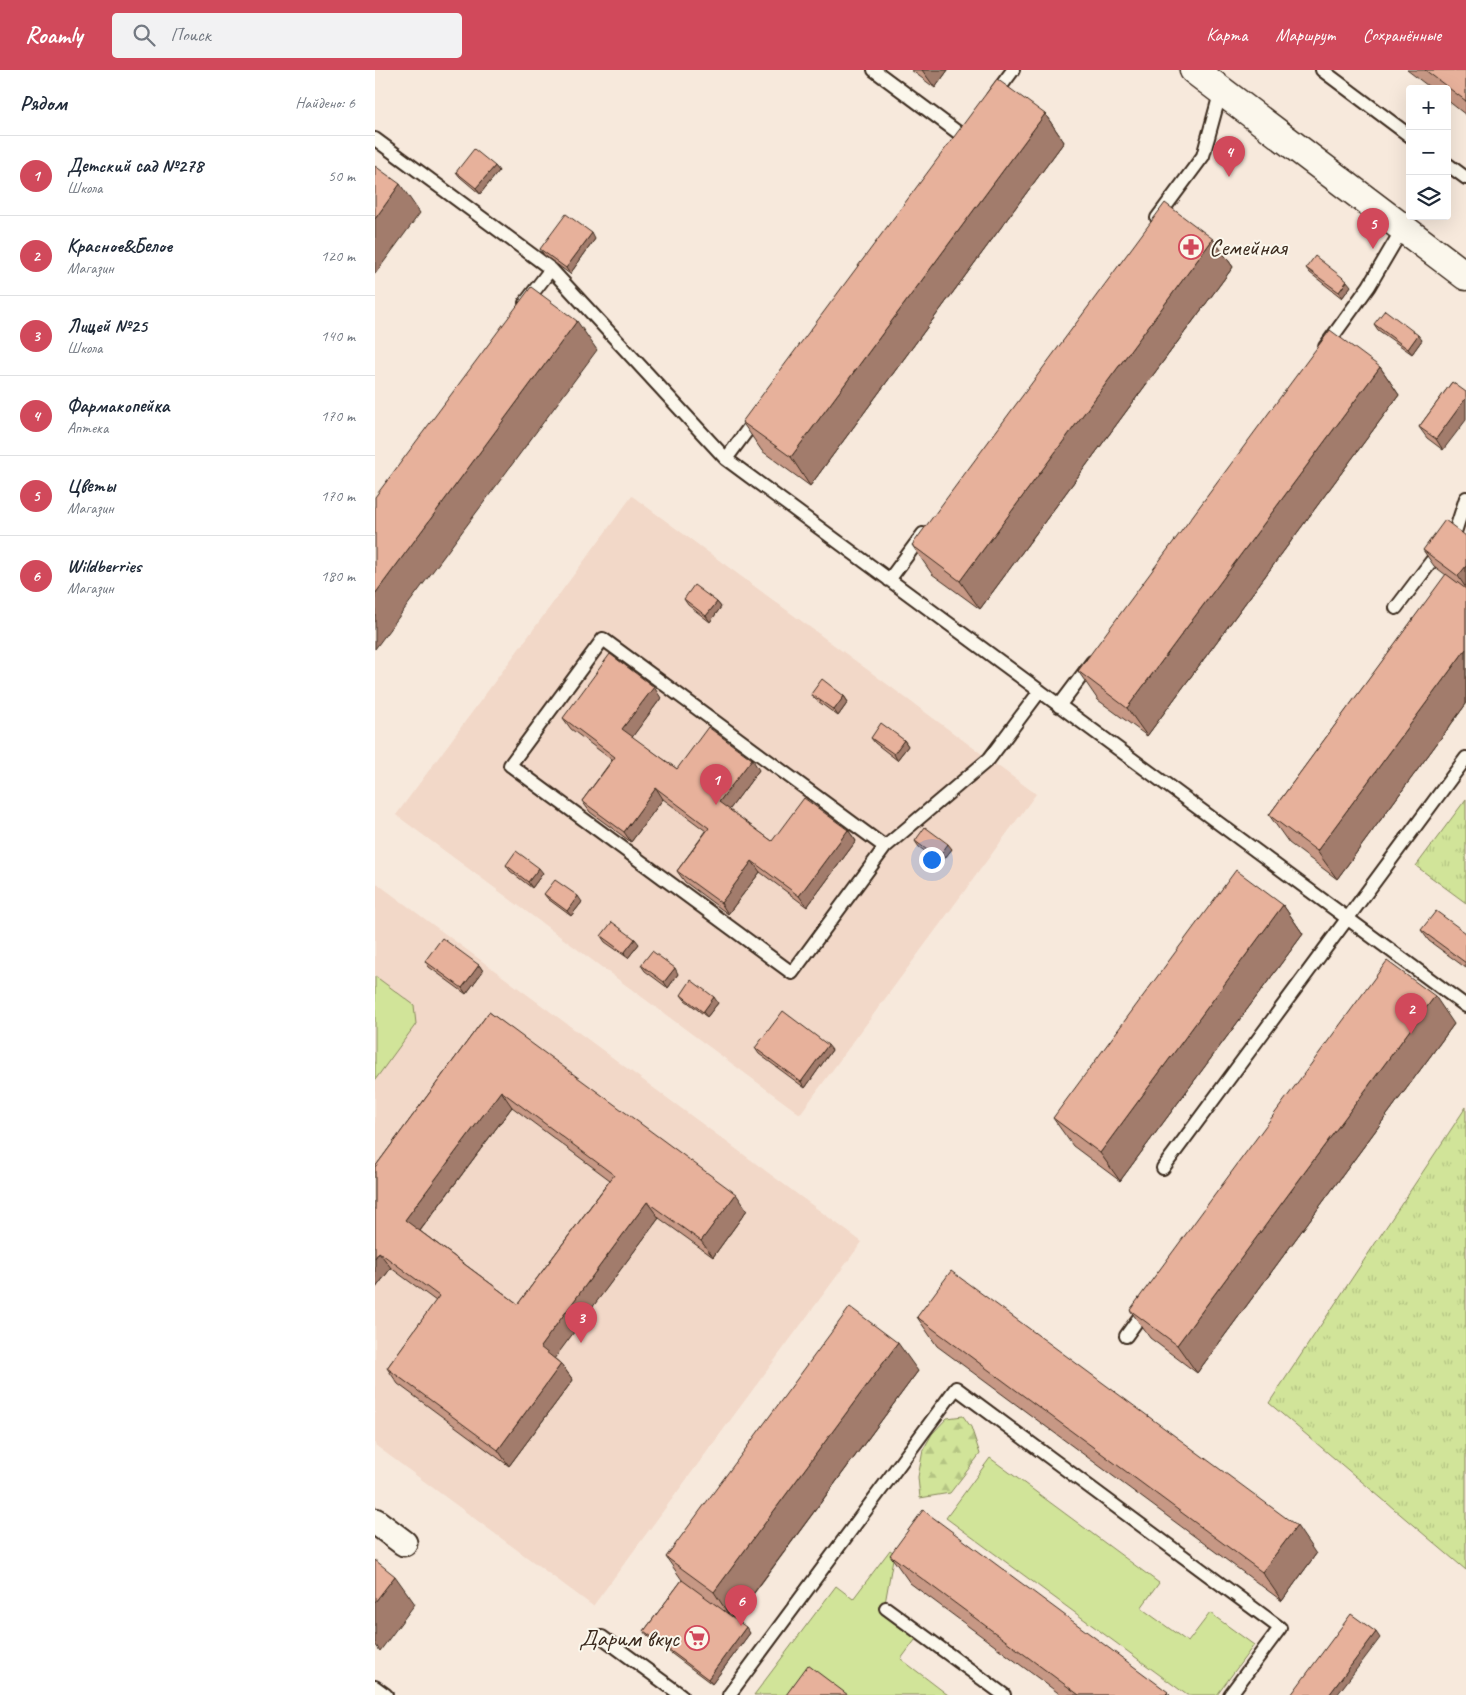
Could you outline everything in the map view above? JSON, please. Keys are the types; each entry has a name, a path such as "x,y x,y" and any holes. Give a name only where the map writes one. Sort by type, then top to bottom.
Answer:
{"main road":[{"path":"1194,70 1466,276"}],"street":[{"path":"375,1521 404,1543"}],"lane":[{"path":"874,70 964,137"},
{"path":"986,107 1013,70"},
{"path":"1322,70 1406,133"},
{"path":"1149,228 1203,156 1221,90"},
{"path":"375,139 551,269 726,459 1347,919 1400,964 1466,1006"},
{"path":"1451,167 1466,178"},
{"path":"1317,358 1369,286 1403,228"},
{"path":"515,316 551,269"},
{"path":"726,459 764,407"},
{"path":"1396,608 1461,533 1466,498"},
{"path":"889,580 931,524"},
{"path":"885,847 603,639 510,765 792,973 885,847 989,759 1040,691"},
{"path":"1059,706 1100,650"},
{"path":"1163,1168 1466,758"},
{"path":"1126,1336 1155,1296"},
{"path":"729,1695 956,1388 1280,1628 1230,1695"},
{"path":"886,1608 1004,1695"},
{"path":"601,1637 681,1695"},
{"path":"375,1686 386,1695"}],"shaded area":[{"path":"632,496 1036,794 800,1114 396,815"},
{"path":"375,882 862,1242 593,1606 375,1445"}],"green space":[{"path":"1466,799 1466,903 1416,866"},
{"path":"375,976 414,1005 416,1024 375,1080"},
{"path":"1466,1107 1466,1570 1269,1403"},
{"path":"963,1416 971,1427 980,1454 950,1493 920,1498 918,1477 923,1450 932,1434 947,1418"},
{"path":"990,1458 1159,1583 1141,1608 1188,1642 1210,1613 1254,1645 1217,1695 1187,1695 946,1518"},
{"path":"890,1550 894,1553 884,1609 918,1636 901,1659 948,1695 754,1695 836,1586 853,1599"}],"building":[{"path":"1425,70 1466,70 1466,101 1451,90 1451,85 1445,85"},
{"path":"997,79 1045,114 791,457 742,422"},
{"path":"474,149 495,166 476,188 456,172"},
{"path":"375,166 400,184 375,219"},
{"path":"1165,203 1213,239 960,581 912,545"},
{"path":"566,214 592,233 566,268 540,249"},
{"path":"1315,256 1347,281 1339,292 1306,268"},
{"path":"531,287 577,321 375,594 375,497"},
{"path":"1385,310 1418,335 1408,349 1374,324"},
{"path":"1330,330 1380,367 1127,708 1078,671"},
{"path":"1452,382 1466,392 1466,398 1436,439 1419,427"},
{"path":"1445,520 1466,536 1466,566 1458,576 1423,550"},
{"path":"1446,574 1466,589 1466,649 1317,851 1269,815"},
{"path":"694,585 717,602 706,616 684,599"},
{"path":"610,654 654,687 622,729 677,769 708,727 752,759 719,802 772,841 804,798 848,830 799,896 752,861 721,903 677,871 709,828 656,788 624,832 582,801 615,757 563,718"},
{"path":"822,679 844,696 834,710 811,694"},
{"path":"881,723 904,740 894,754 871,738"},
{"path":"925,827 948,844 938,858 915,841"},
{"path":"516,851 539,868 528,882 506,865"},
{"path":"1236,870 1283,905 1100,1153 1053,1118"},
{"path":"555,880 578,896 567,911 544,894"},
{"path":"1436,911 1466,933 1466,963 1421,930"},
{"path":"612,922 635,939 624,953 601,936"},
{"path":"442,938 479,965 462,988 425,961"},
{"path":"652,951 675,968 664,982 641,965"},
{"path":"1387,961 1435,996 1177,1345 1130,1310"},
{"path":"691,980 714,997 703,1012 681,995"},
{"path":"783,1011 828,1045 801,1082 755,1048"},
{"path":"489,1012 736,1194 701,1241 647,1202 540,1347 561,1364 498,1450 387,1368 439,1296 379,1252 375,1258 375,1167","holes":["501,1091 614,1175 518,1304 405,1220"]},
{"path":"951,1271 1297,1526 1262,1572 917,1317"},
{"path":"850,1307 898,1343 714,1592 666,1557"},
{"path":"923,1510 1168,1692 1165,1695 1079,1695 890,1555"},
{"path":"375,1560 395,1576 375,1602"},
{"path":"682,1580 746,1627 708,1679 644,1631"},
{"path":"1351,1614 1376,1632 1329,1695 1291,1695"},
{"path":"808,1665 848,1695 786,1695"}],"place":[{"name":"Фармакопейка","path":"1229,177"},
{"name":"Семейная","path":"1191,247"},
{"name":"Цветы","path":"1373,249"},
{"name":"Детский сад №278","path":"716,805"},
{"name":"Красное&Белое","path":"1411,1034"},
{"name":"Лицей №25","path":"581,1343"},
{"name":"Wildberries","path":"741,1626"},
{"name":"Дарим вкус","path":"697,1638"}]}
